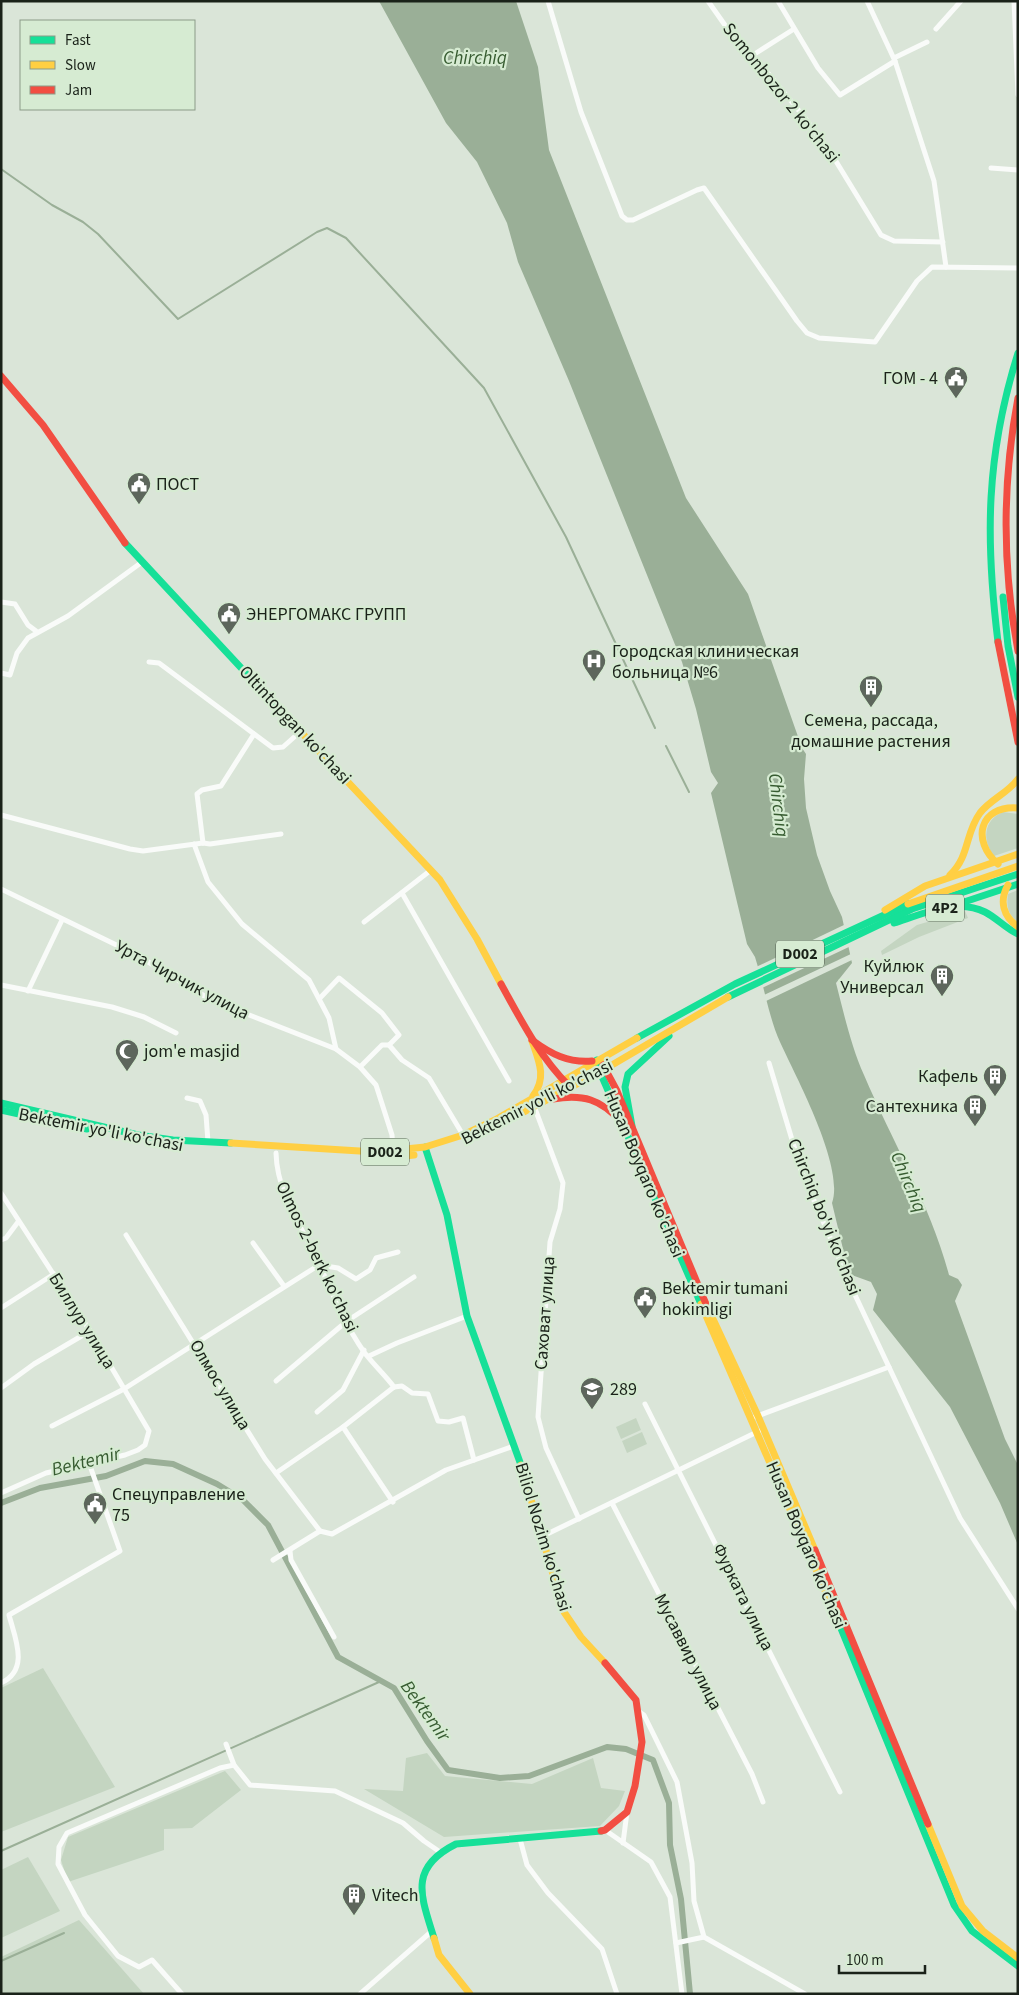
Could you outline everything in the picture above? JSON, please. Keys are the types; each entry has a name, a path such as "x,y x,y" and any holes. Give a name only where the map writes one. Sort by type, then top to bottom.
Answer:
{"main road":[{"path":"1018,353 1004,396 997,431 992,466 991,529 992,587 997,641 1018,742"},
{"name":"Oltintopgan ko'chasi","path":"1,376 43,425 120,538 431,870 450,895 477,939 532,1040 550,1067 569,1086"},
{"path":"1018,398 1006,469 1003,610 1018,697"},
{"path":"1005,552 1009,607 1018,651"},
{"name":"4P2","path":"866,927 908,894 940,880 954,871 962,862 981,812 1009,791 1018,779"},
{"path":"1018,808 1004,807 992,813 984,822 981,837 983,848 992,860 1003,866 1018,866"},
{"path":"940,880 1018,854"},
{"name":"D002","path":"866,927 1018,866"},
{"path":"1018,875 1007,886 1002,901 1006,917 1018,927"},
{"name":"D002","path":"938,897 1018,875"},
{"path":"953,906 1018,884"},
{"name":"4P2","path":"866,927 953,906 979,909 1018,934"},
{"name":"Bektemir yo'li ko'chasi","path":"1,1110 172,1146 378,1158 426,1150 488,1130 564,1080 735,984 866,927"},
{"name":"Bektemir yo'li ko'chasi","path":"1,1103 138,1135 208,1143 328,1151 426,1150 531,1103 543,1101 603,1070 739,991 866,927"},
{"path":"632,1126 625,1087 628,1074 684,1022"},
{"path":"532,1040 551,1055 564,1061 580,1063 598,1060"},
{"path":"531,1103 542,1080 532,1040"},
{"name":"Husan Boyqaro ko'chasi","path":"598,1060 632,1126 688,1263 755,1417 954,1905 972,1931 1018,1966"},
{"name":"Husan Boyqaro ko'chasi","path":"603,1070 621,1122 684,1269 755,1417"},
{"path":"543,1101 575,1095 589,1097 604,1104 621,1122"},
{"name":"Biliol Nozim ko'chasi","path":"426,1150 447,1215 467,1316 514,1446 564,1612 593,1651 628,1689 636,1700 638,1711"},
{"name":"Husan Boyqaro ko'chasi","path":"760,1430 957,1896 967,1916 1018,1958"},
{"path":"468,1991 439,1956 420,1894 428,1865 440,1852 456,1844 605,1830 627,1812 642,1742 638,1711"}],"street":[{"path":"548,1 581,112 622,216 626,220 633,220 704,188 788,308 802,327 813,336 826,340 873,343 881,336 923,274 932,266 1018,268"},
{"name":"Somonbozor 2 ko'chasi","path":"708,1 734,38 753,55 834,158 881,235 894,241 943,242"},
{"path":"778,1 818,68 840,95 895,59 927,42"},
{"path":"867,1 895,59 934,181 946,267"},
{"path":"936,29 961,1"},
{"path":"1014,1 1018,94"},
{"path":"753,55 794,29"},
{"path":"991,168 1018,170"},
{"path":"1,673 10,675 22,644 36,631 68,616 142,562"},
{"path":"1,602 15,604 28,625 36,631"},
{"path":"149,662 159,663 268,746 283,747 301,732"},
{"path":"204,843 197,794 202,790 221,786 254,734"},
{"path":"1,815 144,851 281,834"},
{"path":"194,844 208,882 242,924 310,980 329,1018 336,1049"},
{"path":"364,922 431,870"},
{"name":"Урта Чирчик улица","path":"1,889 135,954 219,1004 336,1049 360,1067 376,1085 392,1134 393,1151"},
{"path":"402,893 509,1081"},
{"path":"28,990 62,920"},
{"path":"320,998 339,978 382,1013 399,1035 389,1046"},
{"path":"1,984 112,1007 144,1017 176,1032"},
{"path":"360,1067 382,1045 389,1046 402,1060 429,1078 463,1135"},
{"name":"Chirchiq bo'yi ko'chasi","path":"769,1063 810,1194 856,1297 960,1518 1018,1609"},
{"path":"187,1098 200,1102 203,1107 207,1121 208,1143"},
{"name":"Саховат улица","path":"531,1103 562,1183 560,1209 550,1242 538,1417 546,1448 579,1519"},
{"name":"Olmos 2-berk ko'chasi","path":"276,1153 276,1169 282,1190 319,1265 324,1280 364,1350 394,1387"},
{"name":"Биллур улица","path":"1,1193 18,1222 90,1330 149,1432 145,1445 138,1450 89,1463"},
{"path":"1,1240 6,1238 18,1222"},
{"name":"Олмос улица","path":"126,1235 195,1344 264,1459 320,1531"},
{"path":"253,1244 284,1286"},
{"path":"52,1426 124,1389 319,1265 338,1268 356,1279 370,1270 376,1258 398,1252"},
{"path":"1,1308 54,1274"},
{"path":"276,1381 346,1321 414,1277"},
{"path":"369,1356 467,1316"},
{"path":"1,1388 34,1364 90,1330"},
{"path":"318,1412 343,1390 364,1350"},
{"path":"755,1417 890,1367"},
{"path":"276,1473 343,1427 394,1387 402,1386 412,1393 428,1394 438,1421 449,1422 463,1418 474,1460"},
{"name":"Фурката улица","path":"645,1404 680,1468 840,1792"},
{"path":"343,1427 393,1502"},
{"path":"541,1537 760,1430"},
{"path":"273,1560 320,1531 332,1534 393,1502 440,1473 514,1446"},
{"path":"1,1493 46,1473 89,1463 94,1483 120,1550 9,1615 17,1649 18,1667 14,1675 1,1683"},
{"name":"Мусаввир улица","path":"612,1503 752,1774 763,1802"},
{"path":"288,1552 334,1637"},
{"name":"Biliol Nozim ko'chasi","path":"638,1711 644,1715 678,1782 692,1863 694,1901 704,1937"},
{"path":"226,1744 234,1765 250,1785 335,1791 403,1823 440,1852"},
{"path":"182,1994 152,1960 138,1967 118,1956 86,1915 58,1864 60,1847 68,1833 220,1768 234,1765"},
{"path":"624,1843 627,1812"},
{"path":"605,1830 651,1862 670,1897 682,1994"},
{"path":"520,1839 526,1865 548,1893 602,1949 617,1994"},
{"path":"360,1994 432,1932"},
{"path":"676,1943 704,1937 805,1994"},
{"path":"460,1994 468,1991"}],"shaded area":[{"path":"1003,812 1018,814 1018,848 994,856 986,838 986,831 991,820"},
{"path":"1018,890 1018,922 1008,910 1007,902 1008,894"},
{"path":"965,911 968,918 919,937 882,955 881,951 917,925"},
{"path":"636,1418 641,1430 621,1439 616,1427"},
{"path":"642,1432 647,1444 627,1453 622,1441"},
{"path":"43,1668 115,1787 1,1832 1,1688"},
{"path":"427,1753 445,1776 532,1784 593,1758 601,1788 625,1791 619,1806 600,1826 444,1837 364,1789 403,1791 406,1758"},
{"path":"225,1771 241,1790 192,1828 164,1829 164,1850 68,1882 61,1860 68,1837"},
{"path":"28,1857 60,1911 1,1938 1,1870"},
{"path":"79,1920 144,1994 1,1994 1,1957"}],"water":[{"name":"Chirchiq","path":"379,1 516,1 538,67 549,150 686,498 748,594 802,748 806,754 804,779 806,808 817,855 842,917 852,963 836,983 845,1018 859,1064 922,1199 949,1275 958,1279 962,1285 955,1301 1005,1439 1018,1465 1018,1545 1000,1503 950,1407 873,1310 877,1294 871,1282 849,1274 832,1203 834,1187 832,1168 825,1145 817,1122 776,1032 755,957 747,944 711,793 718,783 711,772 696,709 682,662 569,381 518,262 507,223 477,162 446,123"}],"pier":[{"path":"846,924 851,946 762,988 756,967"},
{"path":"853,953 854,959 766,1001 764,995"}],"waterway":[{"path":"1,169 52,205 83,222 98,234 178,319 317,232 327,228 346,238 484,388 566,537 655,728"},
{"path":"666,746 689,792"},
{"name":"Bektemir","path":"1,1503 40,1488 106,1476 145,1461 173,1464 217,1484 243,1500 268,1525 338,1657 394,1688 427,1741 448,1770 500,1778 529,1776 607,1747 626,1749 653,1760 669,1803 670,1845 681,1899 690,1994"},
{"path":"1,1851 379,1682"},
{"path":"1,1961 64,1933"}],"traffic: fast":[{"path":"998,642 991,567 991,496 1000,426 1007,390 1018,353"},
{"path":"125,543 299,730"},
{"path":"1003,597 1008,646 1018,697"},
{"path":"728,997 912,909 1018,874"},
{"path":"958,904 1018,884"},
{"path":"637,1038 735,984 908,904"},
{"path":"894,923 940,909 963,907 985,912 1018,934"},
{"path":"632,1126 625,1087 628,1074 669,1036"},
{"path":"597,1060 600,1072 701,1304"},
{"path":"1,1103 138,1135 173,1140 231,1143"},
{"path":"1,1110 87,1129"},
{"path":"425,1147 447,1215 467,1316 521,1465"},
{"path":"831,1604 954,1905 972,1931 1018,1966"},
{"path":"434,1938 425,1909 422,1884 430,1863 441,1853 456,1844 601,1831"}],"traffic: slow":[{"path":"299,730 440,880 477,939 501,984"},
{"path":"950,875 961,860 972,828 980,813 1018,779"},
{"path":"998,864 984,845 983,826 987,818 995,812 1018,808"},
{"path":"885,910 925,886 1018,854"},
{"path":"908,904 1018,866"},
{"path":"1008,885 1003,902 1004,908 1009,918 1018,927"},
{"path":"497,1126 600,1072 728,997"},
{"path":"231,1143 376,1152 425,1147 463,1135 495,1120 637,1038"},
{"path":"532,1041 539,1062 541,1076 540,1083 533,1096"},
{"path":"385,1158 414,1155"},
{"path":"701,1304 831,1604"},
{"path":"706,1304 758,1416 815,1550"},
{"path":"521,1465 564,1612 581,1637 605,1663"},
{"path":"928,1824 962,1906 983,1931 1018,1958"},
{"path":"434,1938 439,1955 470,1994"}],"traffic: jam":[{"path":"1,376 43,425 125,543"},
{"path":"1018,398 1009,461 1006,524 1009,588 1018,651"},
{"path":"998,642 1018,742"},
{"path":"501,984 540,1050 569,1086"},
{"path":"532,1040 567,1059 592,1061"},
{"path":"603,1065 617,1091 706,1304"},
{"path":"553,1099 573,1097 591,1100 606,1108 621,1122"},
{"path":"815,1550 928,1824"},
{"path":"601,1831 605,1830 627,1812 635,1786 642,1742 636,1700 605,1663"}],"place":[{"name":"ГОМ - 4","path":"956,399"},
{"name":"ПОСТ","path":"139,505"},
{"name":"ЭНЕРГОМАКС ГРУПП","path":"229,635"},
{"name":"Городская клиническая больница №6","path":"594,682"},
{"name":"Семена, рассада, домашние растения","path":"871,708"},
{"name":"Куйлюк Универсал","path":"942,997"},
{"name":"jom'e masjid","path":"127,1072"},
{"name":"Кафель","path":"995,1097"},
{"name":"Сантехника","path":"975,1127"},
{"name":"Bektemir tumani hokimligi","path":"645,1319"},
{"name":"289","path":"592,1410"},
{"name":"Спецуправление 75","path":"95,1525"},
{"name":"Vitech","path":"354,1916"}]}
